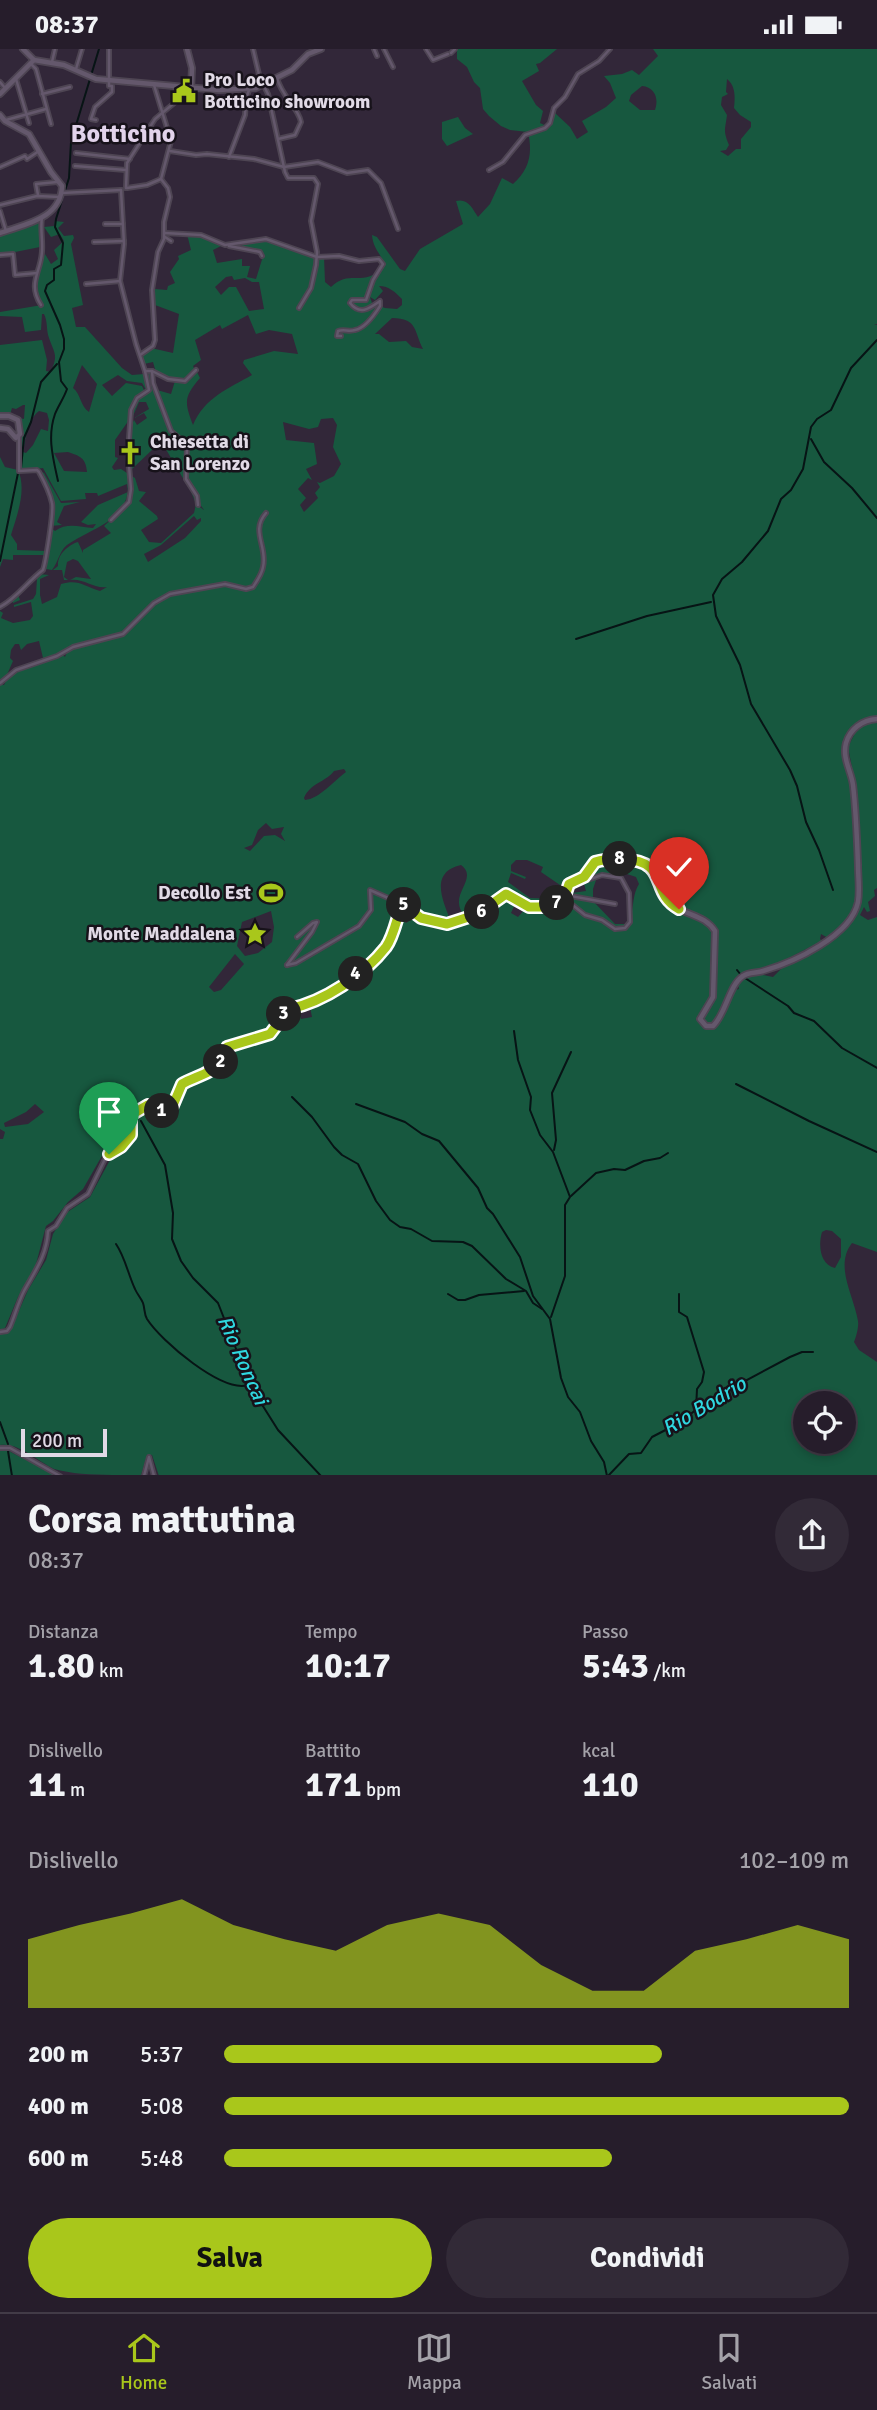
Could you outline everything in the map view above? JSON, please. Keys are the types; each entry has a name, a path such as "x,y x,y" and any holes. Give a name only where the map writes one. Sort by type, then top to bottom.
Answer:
{"street":[{"path":"23,49 36,69 51,124"},
{"path":"52,62 55,49"},
{"path":"76,69 82,49"},
{"path":"96,120 91,120 92,112 111,95 109,49"},
{"path":"187,49 192,68 191,89"},
{"path":"253,49 262,85 268,94 288,178 317,179 318,184 311,221 317,257 311,288 299,308"},
{"path":"0,94 31,63 52,62 76,69 93,78 109,81 191,89 249,90 292,70 311,52 321,49"},
{"path":"374,49 377,56"},
{"path":"384,49 393,67"},
{"path":"426,49 433,60 456,49"},
{"path":"489,170 503,162 525,135 545,128 550,123 554,107 565,97 578,74 599,61 610,49"},
{"path":"15,78 29,123"},
{"path":"276,78 282,93 297,111 301,122 295,135 278,139"},
{"path":"0,82 5,88"},
{"path":"140,355 153,346 155,340 152,290 158,252 165,235 164,222 170,197 168,188 161,179 171,141 154,85"},
{"path":"43,94 69,87"},
{"path":"111,520 129,502 131,410 137,398 149,390 120,281 126,170 130,159 162,111 191,89"},
{"path":"229,157 245,115 249,90"},
{"path":"5,121 46,109"},
{"path":"0,114 5,121 29,134 51,172 60,182 63,194 53,210 42,218 3,232 0,211"},
{"path":"0,167 26,156 27,159 39,151"},
{"path":"170,151 254,159 284,167 311,162 347,173 368,170 381,183 398,229"},
{"path":"76,153 130,159"},
{"path":"75,166 126,170"},
{"path":"0,205 38,196 112,192 147,185 161,179"},
{"path":"38,196 36,184 60,182"},
{"path":"41,305 35,295 42,254 42,218"},
{"path":"105,224 123,224"},
{"path":"165,235 171,241"},
{"path":"165,235 201,235 225,245 258,251 262,256"},
{"path":"225,245 266,239 317,257 339,256 359,261 382,261 380,272 373,280 366,300 352,300 350,303 360,310 366,310 380,302 380,306 361,328 353,331 342,329 337,335 341,336"},
{"path":"94,242 124,240"},
{"path":"0,255 13,254 15,275 37,273"},
{"path":"86,284 120,281"},
{"path":"145,371 152,370 163,378 185,381 196,370"},
{"path":"152,370 153,383 170,431 187,445 186,479 197,496 198,505"},
{"path":"0,416 18,420 21,429 19,471 39,472 53,506 43,570 31,578 7,604 0,607"},
{"path":"0,428 6,428 14,437 19,437"},
{"path":"0,683 16,670 57,656 73,647 122,634 154,603 170,594 225,584 251,589 263,567 258,531 260,520 267,513"},
{"path":"565,897 570,883 584,877 595,862 640,860 651,866 670,902 701,918 715,931 713,997 699,1019 706,1026 713,1026 744,975 782,964 825,942 841,932 851,920 859,889 853,785 845,750 849,735 857,726 877,719"},
{"path":"565,897 585,915 603,920 615,930 625,928 631,920 629,893 621,878 602,875 568,887"},
{"path":"297,937 313,922 317,922 289,966 359,926 371,910 370,890 404,905 421,918 447,924 478,914 506,894 529,907 549,905 565,897 615,904"},
{"path":"0,1332 7,1331 10,1327 25,1289 38,1270 47,1246 48,1231 56,1226 67,1208 88,1194 106,1157 121,1147 131,1135 131,1115 148,1105 164,1112 171,1110 182,1084 218,1065 227,1047 270,1034 289,1009 309,1005 326,994 337,991 386,946 404,905"},
{"path":"0,1448 10,1448 60,1475"},
{"path":"144,1475 149,1457 154,1475"}],"green space":[{"path":"457,49 557,49 536,64 539,71 522,81 536,105 543,111 540,123 549,127 555,113 570,127 577,139 588,132 582,121 616,98 604,76 632,70 639,75 658,56 653,49 877,49 877,324 874,325 877,325 877,718 863,721 851,730 843,749 852,794 856,849 857,887 852,916 828,938 821,934 822,941 777,964 740,976 718,1020 710,1025 703,1021 702,1015 714,996 716,927 673,902 654,868 639,858 599,857 582,876 560,885 541,872 543,867 527,860 516,860 511,865 511,871 526,877 525,879 511,873 508,882 530,898 562,899 539,906 528,905 507,893 480,911 451,922 428,920 419,915 413,906 394,901 394,905 398,905 399,909 384,945 346,982 313,1001 277,1013 268,1028 261,1033 231,1042 224,1047 216,1062 179,1082 172,1103 166,1110 148,1101 131,1110 127,1116 127,1131 103,1154 83,1189 46,1226 35,1268 18,1297 5,1328 0,1330 0,1139 3,1139 5,1132 0,1129 0,684 4,685 8,679 29,667 63,655 65,657 67,652 66,650 25,666 43,658 39,641 27,644 21,650 19,644 15,644 10,658 13,661 6,677 0,681 0,611 3,613 1,618 13,623 30,620 33,616 31,602 14,605 33,599 37,579 32,580 18,595 20,600 13,603 12,600 32,578 38,574 49,575 40,579 42,604 57,597 61,584 77,583 100,591 107,587 70,580 76,577 91,579 78,561 73,559 67,562 64,577 68,580 64,580 62,570 53,570 58,566 61,554 71,545 78,542 83,553 83,550 111,533 104,526 129,503 130,475 135,478 139,491 146,492 139,501 158,519 141,530 149,542 161,543 194,513 196,504 190,489 196,496 197,505 204,510 198,496 184,480 164,446 153,449 131,470 129,467 129,456 133,456 131,429 134,420 137,425 147,418 144,413 134,418 149,409 146,402 139,402 133,416 130,409 129,420 115,440 115,457 118,458 112,467 127,473 128,490 127,484 98,496 97,493 85,493 86,499 61,501 43,468 22,471 19,469 20,451 26,453 41,429 48,431 47,413 39,411 32,419 24,451 19,418 24,419 25,405 12,408 10,415 0,415 0,345 42,340 47,360 46,371 51,372 54,361 55,355 44,314 41,330 25,332 22,317 0,316 0,312 42,305 36,286 40,268 45,254 51,264 58,259 54,250 64,241 60,234 51,237 44,227 54,226 55,221 64,222 58,228 64,236 73,235 74,238 71,244 83,305 72,308 76,327 85,327 122,368 132,375 144,374 148,388 146,390 142,383 127,381 118,375 102,385 112,396 126,383 142,386 144,396 150,392 147,371 151,371 157,390 171,394 175,381 185,382 197,372 200,378 187,400 193,425 210,401 252,375 243,363 244,360 274,351 298,354 292,334 269,330 256,334 248,315 222,329 220,325 195,340 201,360 193,366 195,370 184,379 171,379 160,375 152,370 155,369 153,362 144,364 142,357 151,348 173,353 179,314 155,305 155,289 167,290 168,286 175,283 170,272 179,259 178,256 191,250 187,234 223,245 213,250 217,263 242,259 242,266 250,266 247,277 256,279 264,253 241,248 243,243 266,241 315,258 324,257 325,282 331,287 344,279 370,276 384,266 372,235 377,237 400,269 405,271 420,249 463,224 456,201 467,202 478,217 490,204 502,178 513,184 523,173 530,154 528,132 501,126 483,109 480,88 467,67 457,59","holes":["727,79 735,96 734,108 751,122 751,127 741,139 741,149 736,149 728,156 720,151 726,150 729,145 725,130 727,115 721,105 722,97 728,94","642,86 653,91 656,102 655,110 640,110 629,101 631,95","232,276 234,280 245,278 259,282 264,309 249,311 236,287 229,287 221,295 215,287 226,277","379,286 386,287 402,299 402,305 397,309 385,308 372,303 370,297 375,300 383,291","392,318 407,320 414,327 423,349 412,347 406,341 389,342 375,334","82,365 97,384 89,412 73,388","333,418 337,425 333,447 341,464 334,476 317,482 320,487 315,493 318,498 304,512 300,505 306,498 298,489 308,478 312,480 306,469 317,464 314,443 286,440 283,422 309,429 318,427 321,419","68,452 79,456 84,461 87,472 64,471 54,453","194,516 197,520 201,518 185,538 148,562 144,554 161,545","344,769 346,772 321,793 305,800 310,789 334,771","266,823 272,829 284,827 281,834 285,841 275,835 264,836 250,851 244,848 252,845 258,830","461,865 465,869 467,878 459,898 463,915 450,919 442,895 442,880 451,869","271,911 274,927 272,942 258,953 245,956 237,946 242,922","235,954 244,964 221,990 214,992 209,987","35,1104 44,1112 28,1124 5,1127 4,1123 26,1112"]},
{"path":"458,117 473,134 447,146 442,139 442,122"},
{"path":"40,223 40,247 0,253 0,234"},
{"path":"0,457 5,467 18,470 21,478 20,503 11,535 17,544 17,550 46,551 45,555 13,555 13,560 3,559 0,567"},
{"path":"38,470 44,473 61,503 80,502 64,506 57,522 62,525 50,526 55,507"},
{"path":"127,492 121,509 113,517 67,545 52,570 46,569 51,528 55,531 69,526 93,528 96,524 81,522 98,505"},
{"path":"877,721 877,888 874,890 875,896 868,902 870,911 867,912 864,907 860,915 868,920 877,917 877,1252 852,1243 847,1252 845,1271 858,1321 854,1342 859,1350 877,1362 877,1475 159,1475 152,1455 147,1455 141,1475 97,1475 54,1469 21,1449 0,1445 0,1333 11,1329 28,1290 46,1260 53,1234 66,1213 90,1197 110,1160 125,1149 134,1136 134,1119 149,1109 165,1114 173,1112 184,1085 200,1079 221,1065 232,1046 272,1036 290,1011 299,1009 301,1019 312,1017 310,1007 344,987 382,953 393,935 399,916 406,923 416,916 433,923 451,924 478,916 509,896 516,902 511,913 518,917 526,908 541,909 562,902 576,909 577,906 568,896 586,891 583,880 595,866 606,861 611,861 612,866 616,866 617,861 642,862 648,866 667,900 714,930 710,964 711,999 698,1018 707,1028 715,1027 744,977 758,974 773,977 788,962 835,938 849,926 858,907 855,783 848,747 858,727","holes":["598,874 627,874 636,877 639,884 629,920 626,924 615,924 593,901 593,889","832,1231 841,1239 841,1257 835,1268 823,1259 820,1243 822,1232"]},
{"path":"3,1448 55,1475 0,1475 0,1450"}],"waterway":[{"path":"58,481 51,431 55,414 67,389 61,381 59,362 64,349 64,339 45,291 47,285 54,280 54,269 61,265 63,243 55,227 56,219 69,178 71,142 99,49"},
{"path":"833,890 806,822 790,770 751,704 740,665 716,616 713,595 722,579 742,562 768,531 781,499 791,490 803,469 811,427 817,419 831,410 851,368 877,340"},
{"path":"21,468 24,438 41,382 57,364"},
{"path":"811,439 824,462 852,488 877,518"},
{"path":"0,561 18,473"},
{"path":"576,639 647,616 711,602"},
{"path":"737,970 741,975"},
{"path":"745,978 788,1006 794,1013 814,1021 842,1048 877,1068"},
{"path":"514,1031 518,1060 531,1097 530,1110 540,1135 553,1152 570,1197 565,1205 565,1276 551,1317"},
{"path":"554,1150 556,1140 552,1093 571,1052"},
{"path":"736,1084 877,1152"},
{"path":"292,1097 312,1117 334,1147 358,1164 376,1201 390,1220 432,1241 463,1242 472,1246 506,1279 526,1291 533,1303 542,1309"},
{"path":"356,1104 405,1122 422,1134 439,1141 478,1188 487,1208 520,1257 533,1296 550,1319 561,1378 568,1397 580,1412 591,1441 604,1462 607,1475"},
{"name":"Rio Roncai","path":"141,1121 165,1165 173,1213 172,1239 181,1261 193,1278 218,1303 251,1387 278,1430 320,1475"},
{"path":"571,1196 596,1173 614,1169 625,1170 668,1153"},
{"path":"116,1244 143,1303 146,1317 165,1340 208,1373 223,1381 248,1385"},
{"path":"448,1294 458,1300 465,1300 479,1295 524,1291"},
{"path":"679,1294 679,1312 687,1317 704,1372 697,1389 696,1410"},
{"name":"Rio Bodrio","path":"609,1475 629,1454 641,1453 652,1437 681,1422 704,1403 790,1357 802,1352 813,1352"},
{"path":"0,1422 8,1444"},
{"path":"8,1451 12,1475"}],"place":[{"name":"Pro Loco Botticino showroom","path":"184,91"},
{"name":"Chiesetta di San Lorenzo","path":"130,453"},
{"name":"Decollo Est","path":"271,893"},
{"name":"Monte Maddalena","path":"255,934"}],"district":[{"name":"Botticino","path":"123,134"}],"route":[{"path":"109,1154 121,1147 131,1135 131,1115 148,1105 164,1112 171,1110 182,1084 218,1065 227,1047 272,1033 289,1009 309,1005 326,994 337,991 348,982 386,946 404,905 421,918 447,924 468,919 488,909 506,894 524,906 542,907 564,899 569,884 584,877 595,862 616,859 640,860 651,866 670,902 679,909"}]}
